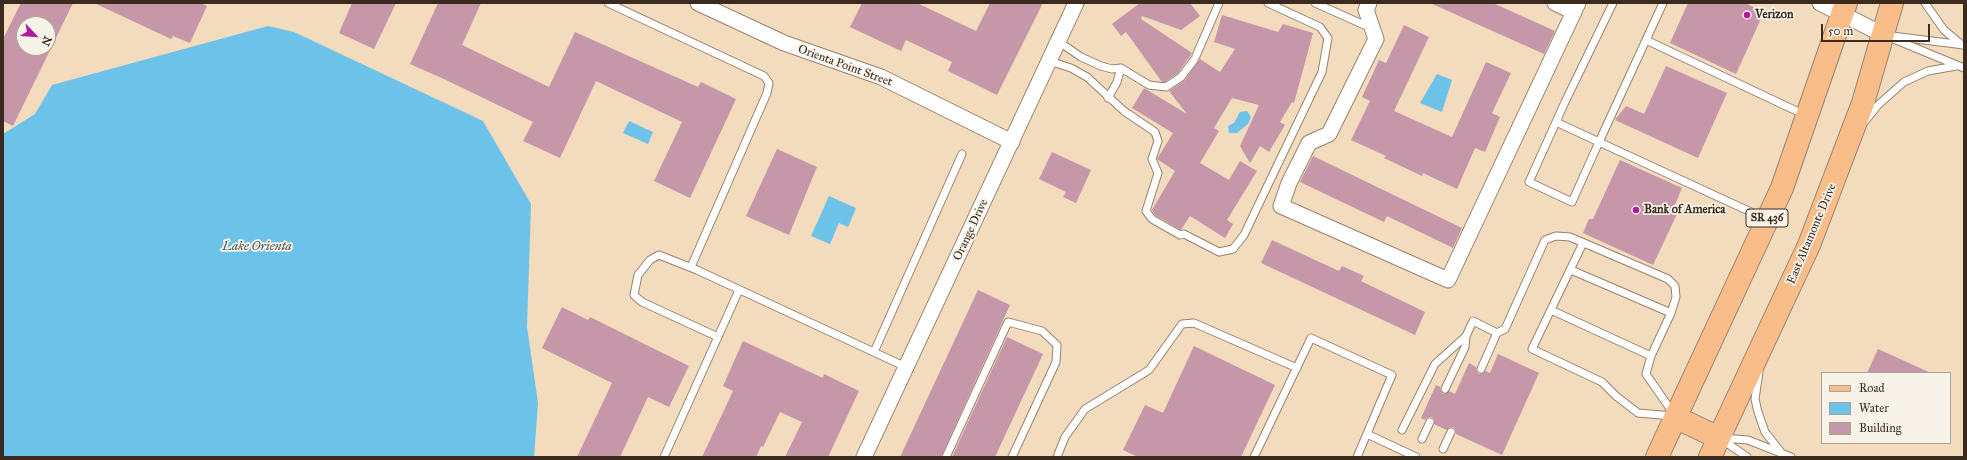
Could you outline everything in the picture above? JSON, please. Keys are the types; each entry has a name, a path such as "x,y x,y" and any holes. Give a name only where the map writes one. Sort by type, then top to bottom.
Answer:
{"main road":[{"name":"East Altamonte Drive","path":"1715,448 1809,245 1851,138 1884,34 1892,3"},
{"name":"SR 436","path":"1657,457 1782,188 1845,8"},
{"path":"1675,417 1715,448"}],"street":[{"name":"Orienta Point Street","path":"698,3 784,43 881,77 1012,142"},
{"name":"Orange Drive","path":"864,457 1076,3"},
{"path":"1367,6 1376,40 1329,134 1309,143 1281,206 1448,280 1576,7 1554,3"},
{"path":"1820,3 1845,8 1884,34"}],"lane":[{"path":"608,3 764,76 769,83 767,93 691,268"},
{"path":"1058,42 1081,57 1101,66 1112,69 1121,68 1149,84 1166,87 1181,77 1195,58 1219,3"},
{"path":"1049,61 1072,68 1087,77 1108,98 1155,132 1158,141 1152,159 1158,173 1146,211 1152,219 1180,235 1184,234 1219,252 1233,249 1244,235 1322,72 1328,38 1320,27 1268,3"},
{"path":"1315,3 1372,29"},
{"path":"1613,3 1529,182 1572,202 1663,3"},
{"path":"1925,3 1944,30 1963,45"},
{"path":"1884,34 1963,45"},
{"path":"1884,34 1956,66 1964,68"},
{"path":"1646,40 1807,116"},
{"path":"1851,138 1878,105 1904,82 1928,71 1956,66"},
{"path":"1108,98 1117,82 1121,68"},
{"path":"1556,122 1767,220"},
{"path":"874,352 962,154"},
{"path":"1480,369 1497,333 1505,329 1545,240 1556,236 1570,237 1668,279 1675,286 1676,297 1671,313 1651,356 1646,374 1675,417"},
{"path":"1583,243 1532,349 1602,382 1616,396 1638,412 1675,417"},
{"path":"718,337 642,302 634,295 638,275 650,260 659,256 691,268 906,367"},
{"path":"1571,270 1671,313"},
{"path":"664,457 739,290"},
{"path":"1551,310 1651,356"},
{"path":"1445,390 1465,347 1466,336 1473,321 1497,333"},
{"path":"946,457 1008,322 1042,331 1057,345 1056,362 1012,457"},
{"path":"1057,457 1065,437 1085,409 1149,370 1182,324 1194,323 1297,368"},
{"path":"1402,430 1435,364 1466,336"},
{"path":"1254,457 1311,338 1392,375 1357,457"},
{"path":"1763,346 1755,399 1765,432 1780,451"},
{"path":"1422,439 1430,422"},
{"path":"1443,450 1451,432"},
{"path":"1367,434 1416,457"},
{"path":"1715,448 1747,440 1780,451 1791,457"},
{"path":"1715,448 1747,457"}],"water":[{"name":"Lake Orienta","path":"268,26 294,32 483,121 531,204 527,327 538,403 534,457 3,457 3,134 35,114 52,85"},
{"path":"1437,74 1452,80 1442,112 1420,103"},
{"path":"1247,111 1251,117 1248,124 1237,133 1229,133 1228,126 1234,123 1240,112"},
{"path":"629,121 653,132 648,144 623,133"},
{"path":"829,196 856,208 848,227 839,223 830,244 811,236"}],"building":[{"path":"21,3 73,3 56,38 56,16 16,16 16,56 47,56 13,126 3,121 3,39"},
{"path":"94,3 201,3 207,6 190,43 173,36 171,39"},
{"path":"352,3 396,3 374,49 339,33"},
{"path":"438,3 481,3 462,45 549,87 575,32 698,87 701,82 736,99 690,198 654,181 682,122 596,81 560,158 523,141 533,122 410,64"},
{"path":"862,3 917,3 976,31 990,3 1043,3 997,95 948,71 952,62 906,40 901,51 850,27"},
{"path":"1140,3 1190,3 1200,16 1181,30 1142,16 1141,19 1192,53 1178,73 1165,82 1162,82 1126,32 1121,36 1112,24"},
{"path":"1430,3 1493,3 1555,31 1544,54"},
{"path":"1688,3 1745,3 1764,12 1736,74 1670,43"},
{"path":"1222,15 1278,32 1283,24 1313,33 1294,103 1292,102 1280,122 1285,125 1269,152 1260,146 1250,163 1240,146 1259,105 1232,98 1214,128 1219,131 1200,163 1229,180 1240,161 1257,171 1227,220 1233,224 1225,238 1190,216 1181,230 1155,215 1152,210 1175,171 1157,159 1173,133 1132,108 1144,88 1187,114 1169,91 1185,80 1200,59 1220,72 1235,49 1214,42"},
{"path":"1404,25 1429,37 1394,111 1452,137 1486,62 1511,73 1492,113 1500,117 1485,152 1475,148 1457,189 1423,173 1422,176 1384,158 1386,156 1351,140 1370,101 1362,97 1379,60 1386,63"},
{"path":"1666,66 1727,93 1698,158 1615,120 1626,106 1644,114"},
{"path":"777,149 817,167 789,235 746,216"},
{"path":"1052,152 1091,170 1076,203 1063,197 1066,192 1039,179"},
{"path":"1313,156 1462,228 1453,248 1387,216 1384,222 1300,182"},
{"path":"1620,160 1682,188 1672,212 1677,214 1653,265 1583,233 1589,219 1593,219"},
{"path":"1272,240 1339,271 1342,266 1364,276 1361,281 1425,312 1415,335 1261,263"},
{"path":"978,290 1010,305 941,457 900,457"},
{"path":"562,307 588,320 590,317 689,366 669,407 648,397 620,457 577,457 612,383 542,348"},
{"path":"1007,337 1043,354 995,457 952,457"},
{"path":"743,341 823,378 824,374 859,391 828,457 785,457 802,422 780,412 763,447 761,446 756,457 702,457 733,391 723,386"},
{"path":"1194,346 1275,385 1241,457 1138,457 1123,450 1145,405 1163,413"},
{"path":"1878,349 1929,372 1867,372"},
{"path":"1498,354 1539,373 1502,455 1456,434 1453,427 1446,430 1434,424 1434,419 1432,417 1425,420 1421,418 1436,385 1440,387 1443,394 1449,391 1455,394 1469,363 1476,367 1479,374 1486,371 1490,373"}],"place":[{"name":"Verizon","path":"1747,15"},
{"name":"Bank of America","path":"1636,210"}]}
